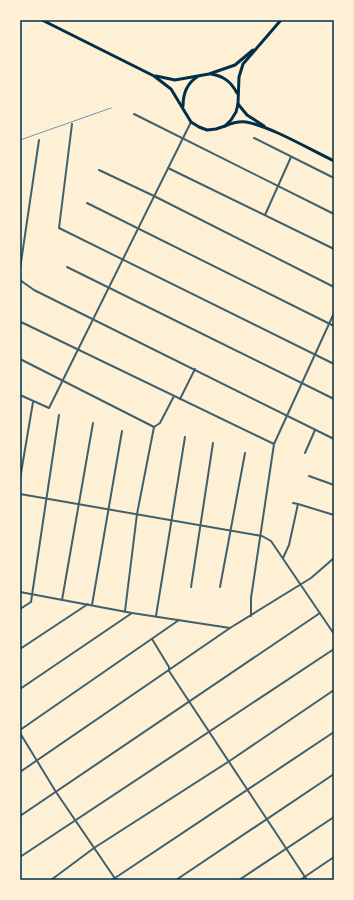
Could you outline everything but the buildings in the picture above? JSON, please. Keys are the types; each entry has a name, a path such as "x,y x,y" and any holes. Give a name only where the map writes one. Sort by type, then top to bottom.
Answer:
{"main road":[{"path":"42,20 154,76 171,89 183,106 186,115 191,122 199,127 207,130 239,122 247,122 269,130 334,161"},
{"path":"225,126 236,112 238,104 237,95 239,76 243,64 281,20"},
{"path":"154,76 175,80 209,74 235,65 258,46"},
{"path":"209,74 218,75 227,79 233,86 237,95"},
{"path":"183,106 183,97 186,88 192,81 200,76"},
{"path":"238,104 252,119 269,130"}],"street":[{"path":"134,114 334,214"},
{"path":"20,395 49,408 64,381 191,122"},
{"path":"72,124 59,228 334,364"},
{"path":"254,138 334,178"},
{"path":"20,268 39,140"},
{"path":"265,215 292,157"},
{"path":"168,168 334,249"},
{"path":"99,170 154,196 334,287"},
{"path":"87,204 334,326"},
{"path":"67,267 334,399"},
{"path":"20,280 34,290 334,440"},
{"path":"251,616 251,598 262,536 274,444 334,313"},
{"path":"22,322 274,444"},
{"path":"20,359 154,427"},
{"path":"180,398 194,369"},
{"path":"125,611 137,514 154,427 160,423 174,396"},
{"path":"20,479 33,402"},
{"path":"20,609 31,602 59,415"},
{"path":"62,600 93,423"},
{"path":"305,453 315,430"},
{"path":"92,605 122,431"},
{"path":"156,616 170,519 185,437"},
{"path":"191,587 213,443"},
{"path":"220,587 232,530 245,453"},
{"path":"309,476 334,485"},
{"path":"20,494 262,536 272,541 334,634"},
{"path":"293,503 334,515"},
{"path":"283,558 289,545 298,504"},
{"path":"20,772 230,628 301,585 334,558"},
{"path":"20,592 132,613 230,628"},
{"path":"20,649 88,604"},
{"path":"20,689 132,613"},
{"path":"20,816 320,613"},
{"path":"115,879 56,792 20,732 179,620"},
{"path":"152,639 170,667 169,671 208,733 307,880"},
{"path":"20,857 334,649"},
{"path":"51,880 94,848 228,762 334,690"},
{"path":"112,880 334,732"},
{"path":"176,880 334,774"},
{"path":"239,880 334,816"},
{"path":"300,880 334,857"}],"waterway":[{"path":"20,140 111,108"}]}
